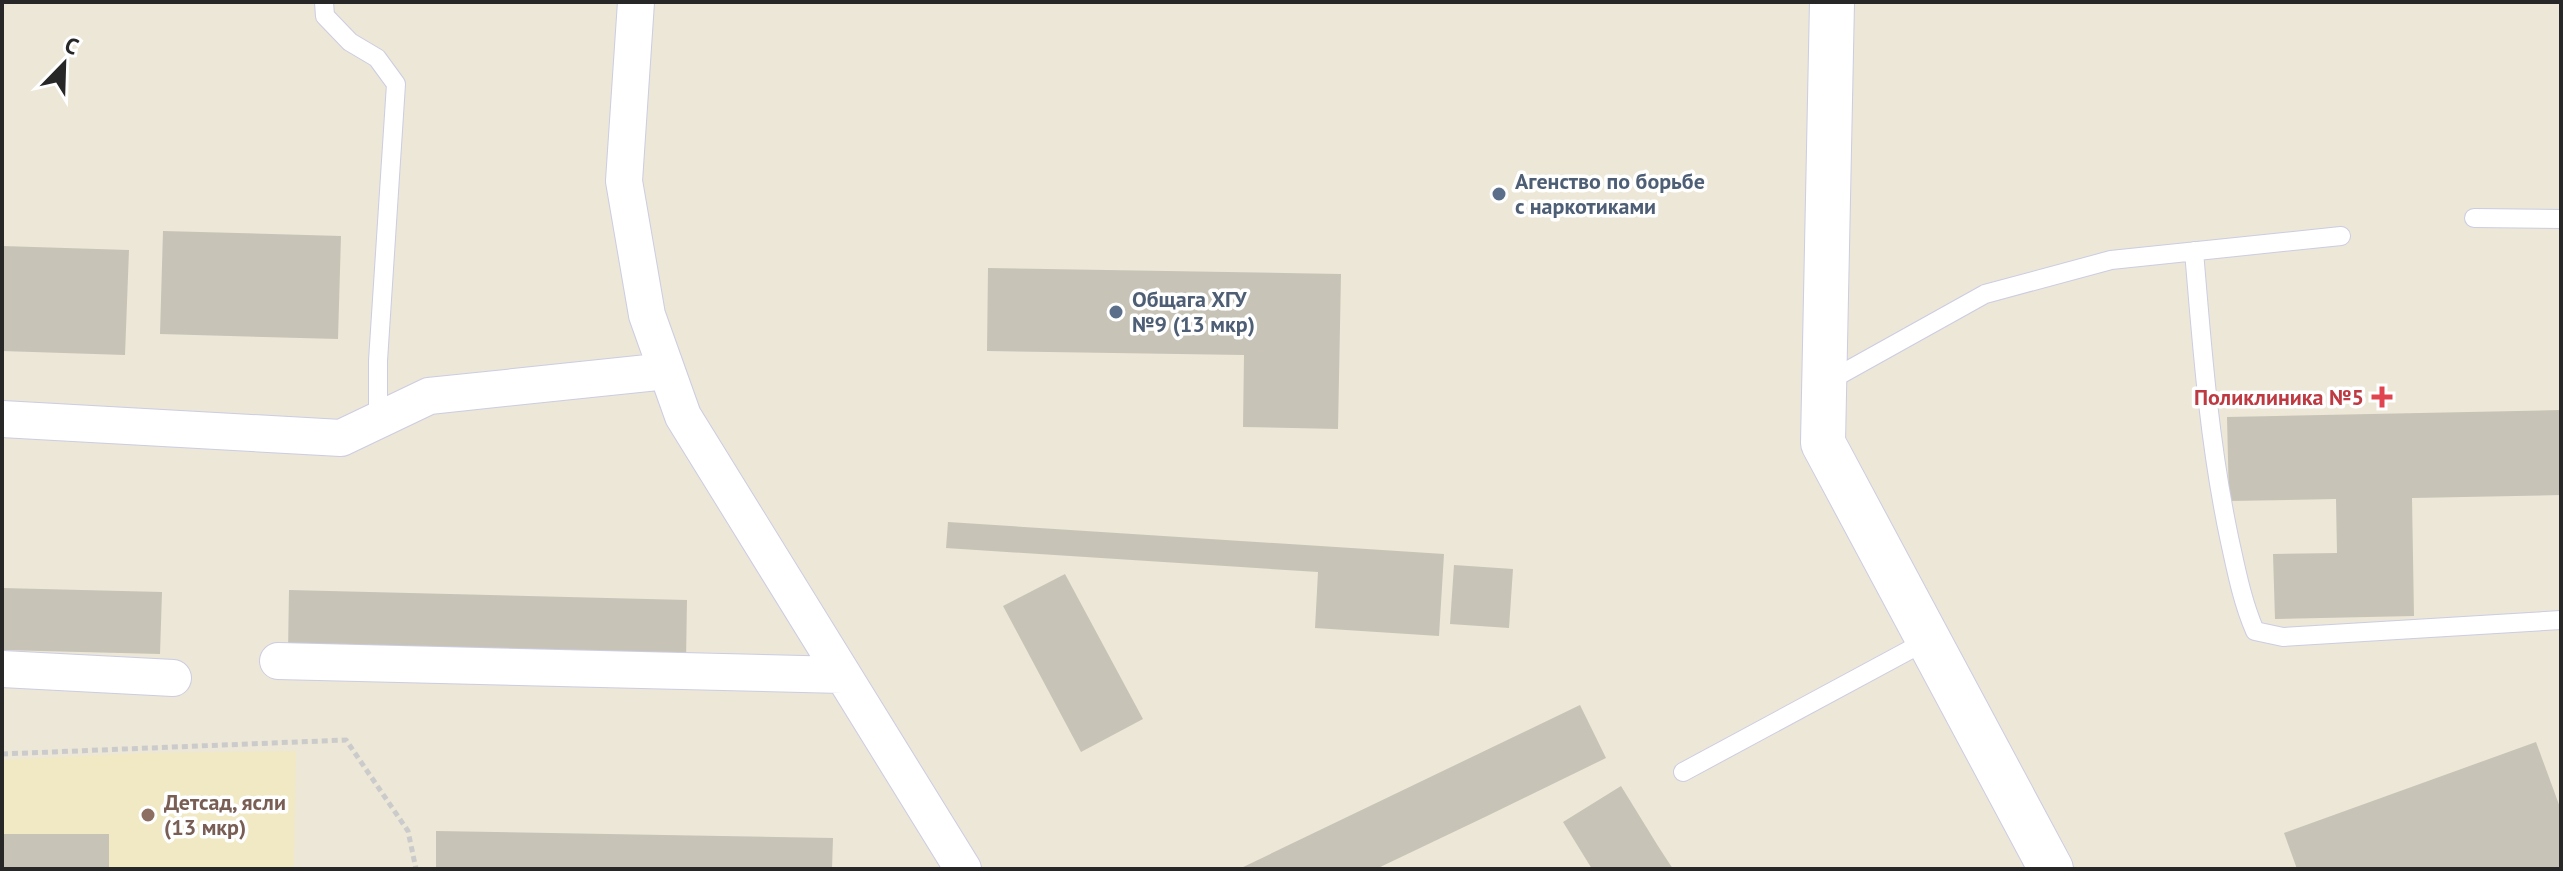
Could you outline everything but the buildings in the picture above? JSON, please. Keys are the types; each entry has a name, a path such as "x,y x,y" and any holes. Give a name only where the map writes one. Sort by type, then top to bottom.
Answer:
{"street":[{"path":"636,2 624,181 647,315 683,416 963,869"},
{"path":"1832,2 1823,443 2051,869"},
{"path":"2,419 341,438 429,396 667,371"},
{"path":"278,661 843,675"},
{"path":"2,669 173,678"}],"lane":[{"path":"324,2 325,16 350,42 377,58 396,84 378,361 378,420"},
{"path":"2474,218 2561,219"},
{"path":"1824,384 1985,294 2111,260 2341,236"},
{"path":"2194,251 2216,478 2245,608 2255,631 2283,637 2561,620"},
{"path":"1683,772 1928,640"}],"path":[{"path":"2,754 346,740 408,831 416,869"}],"shaded area":[{"name":"Детсад, ясли (13 мкр)","path":"296,751 294,869 2,869 2,760 145,753"}],"place":[{"name":"Агенство по борьбе с наркотиками","path":"1499,194"},
{"name":"Общага ХГУ №9 (13 мкр)","path":"1116,312"},
{"name":"Поликлиника №5","path":"2382,397"},
{"name":"Детсад, ясли (13 мкр)","path":"148,815"}]}
